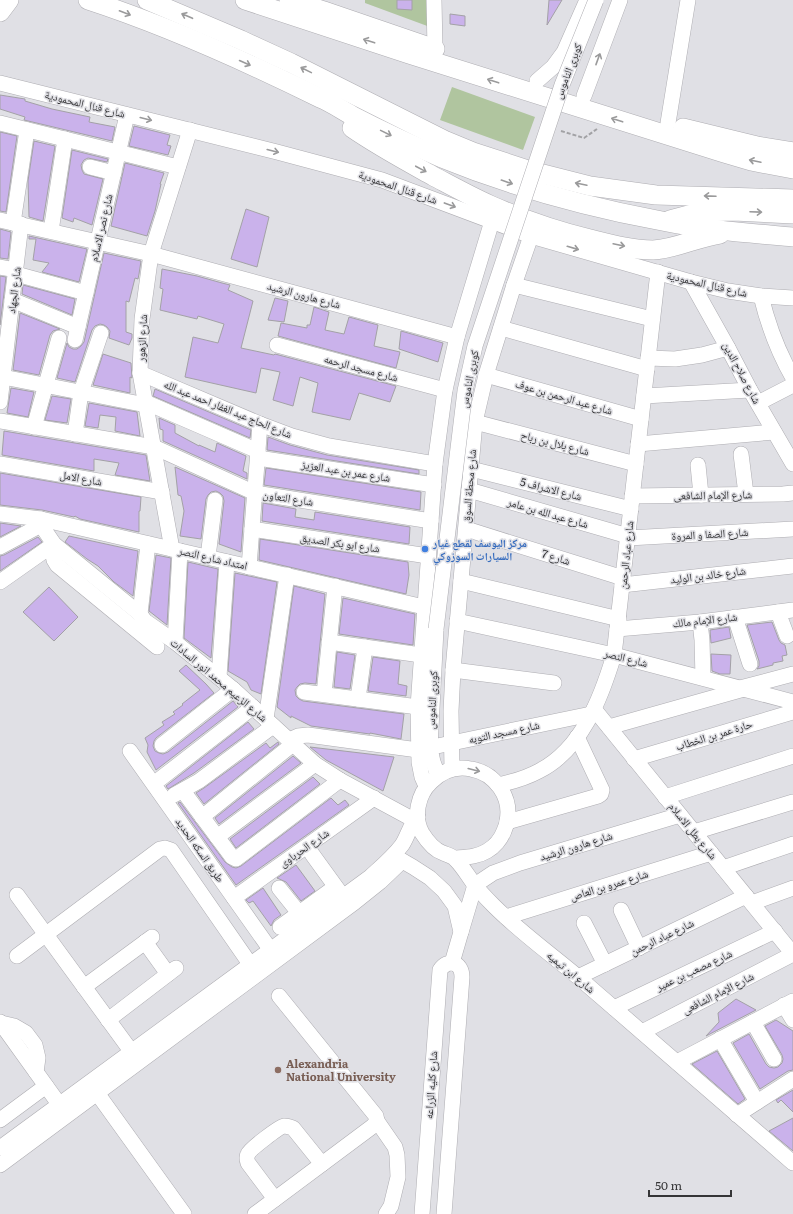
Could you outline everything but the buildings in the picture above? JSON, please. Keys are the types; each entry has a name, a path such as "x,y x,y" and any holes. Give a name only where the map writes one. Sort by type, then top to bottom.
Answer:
{"main road":[{"path":"0,12 9,0"},
{"path":"88,0 160,26 215,49 269,73 323,99 352,116 442,158 516,185 590,206 663,222 732,232 793,237"},
{"path":"148,0 242,40 341,87 444,140 473,152 531,171 590,186 656,195 793,199"},
{"path":"245,0 409,54 697,138 793,152"},
{"path":"289,0 324,5 435,49 668,123 697,138 751,161 793,169"},
{"path":"269,73 409,163 491,205 548,227 630,248 654,250 732,232"},
{"path":"663,222 700,212 734,211 786,214"}],"street":[{"path":"434,0 435,49"},
{"path":"537,81 553,67 564,52 587,0"},
{"name":"كوبرى الناموس","path":"438,775 424,749 436,629 465,392 475,346 562,85 596,0"},
{"path":"584,96 620,0"},
{"path":"668,123 688,0"},
{"name":"شارع قنال المحمودية","path":"0,83 277,152 382,180 531,236 691,282 728,291 761,296 793,298"},
{"name":"شارع نصر الاسلام","path":"8,307 76,334 127,115"},
{"path":"0,123 178,167"},
{"name":"شارع الجهاد","path":"0,399 8,307 16,272 11,222 27,130"},
{"name":"شارع الزهور","path":"175,642 176,550 162,492 140,373 142,319 152,254 190,130"},
{"path":"50,231 66,139"},
{"path":"90,167 114,173"},
{"path":"426,786 422,777 424,749 418,707 435,464 445,390 457,337 492,221"},
{"name":"شارع هارون الرشيد","path":"11,222 152,254 457,337"},
{"name":"شارع محطة السوق","path":"452,769 453,670 474,422 486,375 531,236"},
{"path":"0,267 86,293"},
{"name":"شارع عباد الرحمن","path":"498,785 516,781 540,771 560,756 577,737 592,712 606,680 614,655 658,272"},
{"name":"شارع صلاح الدين","path":"691,282 774,432 788,446 793,464"},
{"path":"514,285 652,319"},
{"path":"761,296 766,319 774,341 793,378"},
{"path":"501,328 647,363 702,355 728,348"},
{"path":"75,434 81,392 101,333"},
{"path":"34,427 59,338"},
{"name":"شارع مسجد الرحمه","path":"277,345 445,390"},
{"name":"شارع الحاج عبد الغفار احمد عبد الله","path":"140,373 292,436 329,446 435,464"},
{"name":"شارع عبد الرحمن بن عوف","path":"486,375 641,419"},
{"name":"شارع عمر بن عبد العزيز","path":"3,376 146,404 258,455 434,485"},
{"path":"758,403 793,385"},
{"path":"644,396 750,390"},
{"name":"شارع التعاون","path":"0,421 154,446 255,493 431,520"},
{"name":"شارع بلال بن رباح","path":"474,422 636,464"},
{"path":"249,567 260,424"},
{"path":"638,444 774,432"},
{"path":"741,454 746,494"},
{"name":"شارع الامل","path":"0,464 162,492"},
{"path":"698,465 701,495"},
{"name":"شارع الاشراف 5","path":"471,469 632,502"},
{"name":"شارع عبد الله بن عامر","path":"469,490 628,537"},
{"name":"شارع الإمام الشافعى","path":"632,502 701,495 793,493"},
{"path":"208,557 215,500"},
{"name":"امتداد شارع النصر","path":"0,514 208,557 424,607"},
{"path":"0,547 41,522"},
{"name":"شارع الزعيم محمد انور السادات","path":"41,522 53,545 140,614 145,621 175,642 219,677 315,764 340,780 416,818"},
{"name":"شارع 7","path":"466,528 623,582"},
{"name":"شارع ابو بكر الصديق","path":"252,529 428,556"},
{"name":"شارع الصفا و المروة","path":"628,537 793,529"},
{"path":"140,614 148,544"},
{"path":"0,582 53,545"},
{"path":"53,545 54,560 57,565 157,646"},
{"path":"219,677 227,562"},
{"name":"شارع خالد بن الوليد","path":"623,582 793,566"},
{"path":"287,575 270,722 204,777 176,794 202,817 234,859 340,780"},
{"name":"شارع الإمام مالك","path":"461,581 618,624 700,622 793,610"},
{"path":"324,694 335,586"},
{"path":"778,612 787,636"},
{"path":"735,617 750,664"},
{"name":"شارع النصر","path":"458,621 614,655 793,702"},
{"path":"700,622 703,678"},
{"path":"329,642 421,655"},
{"path":"358,699 365,647"},
{"path":"453,670 554,683"},
{"path":"609,727 793,674"},
{"path":"162,745 233,689"},
{"path":"304,692 418,707"},
{"path":"160,779 253,707"},
{"name":"شارع مسجد التوبه","path":"424,749 592,712"},
{"name":"شارع بطل الاسلام","path":"592,712 609,727 793,954"},
{"name":"حارة عمر بن الخطاب","path":"634,759 793,712"},
{"path":"202,817 298,736 308,735 424,749"},
{"path":"507,822 601,794 602,790 577,737"},
{"name":"طريق السكه الحديد","path":"130,751 270,949"},
{"path":"665,796 793,756"},
{"path":"217,837 315,764"},
{"path":"0,1165 356,902 380,882 398,858 403,843 416,818 419,800 426,786 438,775 452,769 467,768 482,772 491,777 498,785 507,802 507,822 501,838 489,850 472,857 455,858 441,853 429,843 421,831 416,818"},
{"name":"شارع الحرباوى","path":"234,898 374,798"},
{"path":"694,832 793,802"},
{"name":"شارع هارون الرشيد","path":"474,885 493,873 520,863 680,815"},
{"path":"723,868 793,844"},
{"path":"17,956 160,849 165,848 171,850 250,964"},
{"name":"شارع عمرو بن العاص","path":"506,917 711,853"},
{"path":"312,854 339,892"},
{"path":"280,927 299,913 370,877 398,858"},
{"name":"شارع كليه الزراعه","path":"398,858 430,878 444,891 455,906 461,932 452,963"},
{"name":"شارع ابن تيميه","path":"455,858 474,885 506,917 793,1162"},
{"path":"461,932 474,885"},
{"path":"279,888 299,913"},
{"name":"شارع عباد الرحمن","path":"578,977 639,948 749,900 793,888"},
{"path":"0,1148 270,949 339,892"},
{"path":"17,895 131,1051"},
{"path":"621,910 639,948"},
{"path":"584,923 605,964"},
{"name":"شارع مصعب بن عمير","path":"614,1008 775,932"},
{"path":"84,987 149,940 172,971 108,1020"},
{"name":"شارع الإمام الشافعى","path":"642,1032 793,954"},
{"name":"شارع كليه الزراعه","path":"422,1214 440,970 443,966 452,963 460,968 462,977 444,1214"},
{"path":"279,996 376,1116 377,1121 395,1147 398,1177 391,1206 386,1214"},
{"path":"677,1062 789,1003 793,1020"},
{"path":"753,1022 774,1060"},
{"path":"0,1023 14,1026 26,1033 35,1045 38,1058 36,1072 59,1104"},
{"path":"720,1039 757,1102"},
{"path":"737,1115 793,1079"},
{"path":"0,1120 46,1086"},
{"path":"97,1093 184,1214"},
{"path":"255,1214 373,1126 377,1121"},
{"path":"275,1199 248,1163 247,1157 250,1151 280,1128 287,1126 293,1128 322,1164"}],"path":[{"path":"561,131 584,138"}],"green space":[{"path":"365,0 428,0 430,27 365,3"},
{"path":"452,87 535,117 523,150 440,120"}],"place":[{"name":"مركز اليوسف لقطع غيار السيارات السوزوكي","path":"425,549"},
{"name":"Alexandria National University","path":"278,1070"}]}
